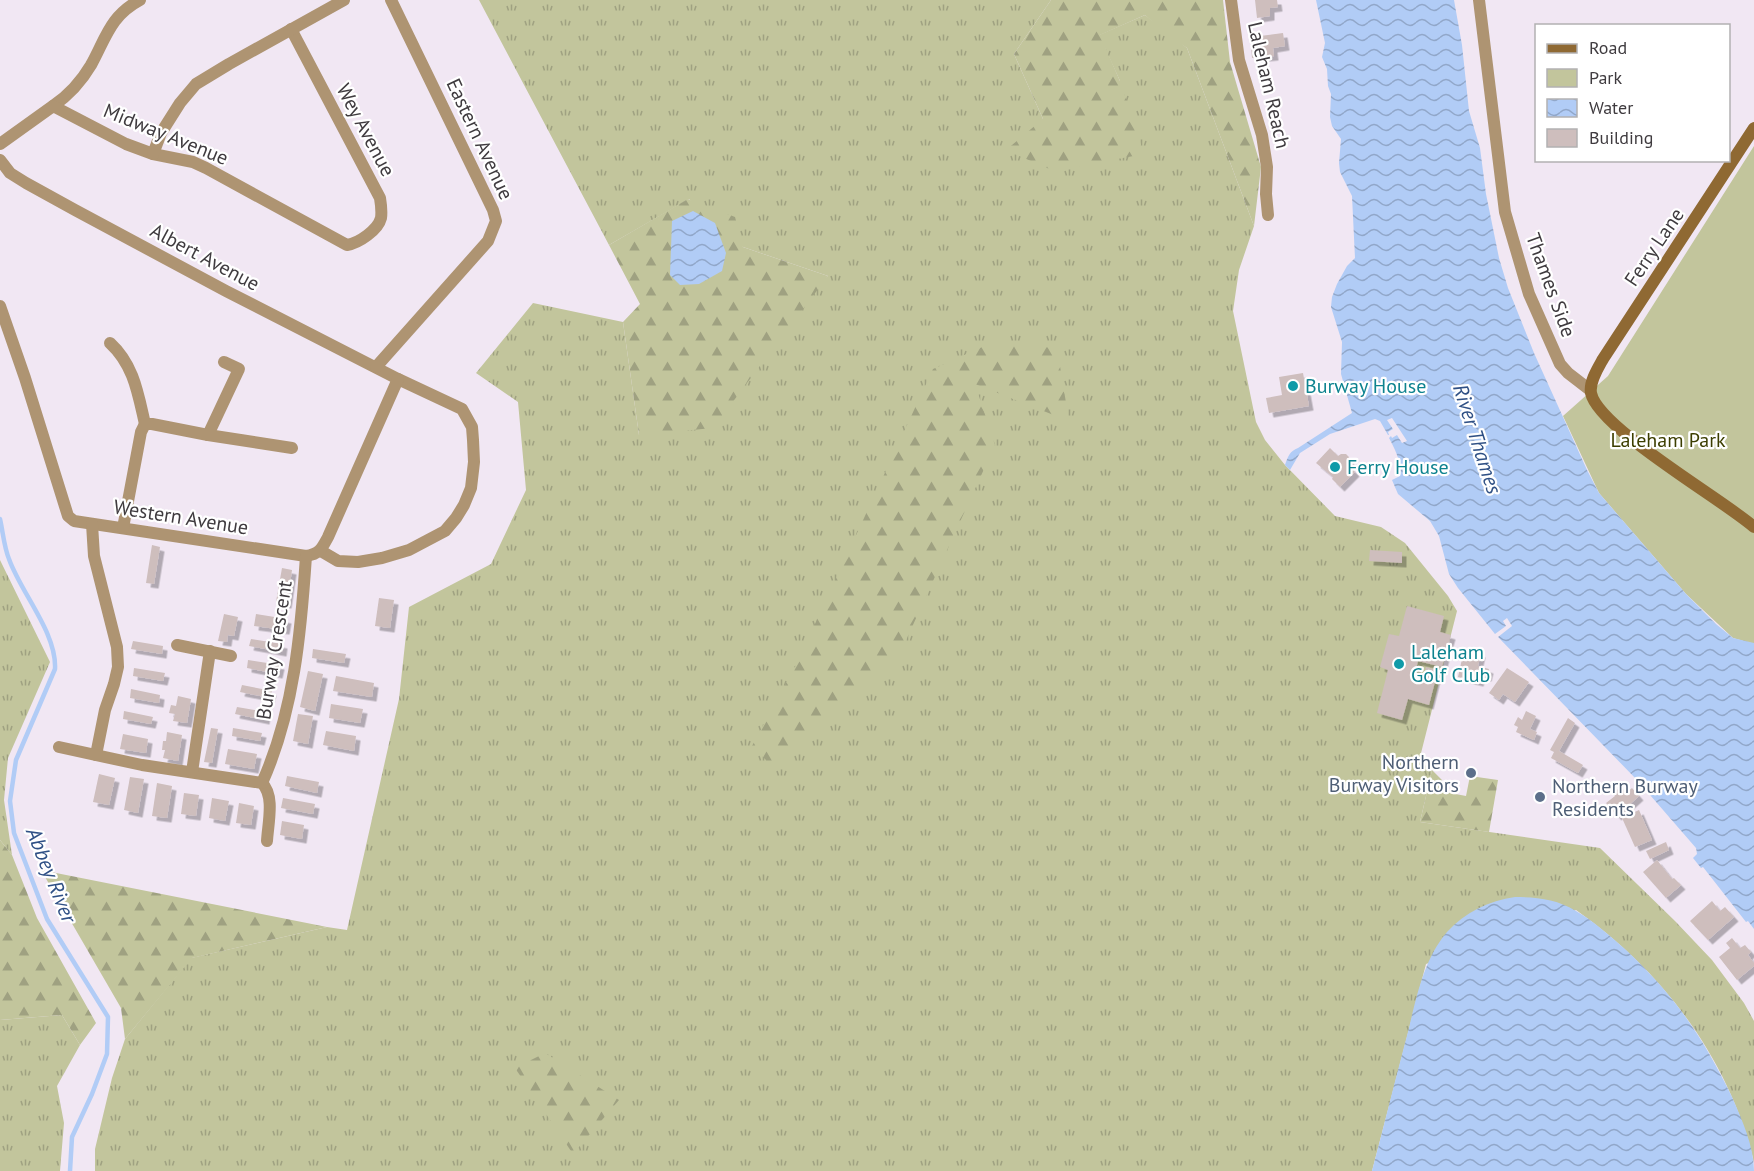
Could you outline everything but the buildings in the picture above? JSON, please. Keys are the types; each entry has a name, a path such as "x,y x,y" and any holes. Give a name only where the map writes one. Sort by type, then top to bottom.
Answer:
{"street":[{"path":"0,144 68,96 90,68 119,16 126,8 140,0"},
{"path":"153,154 161,133 180,103 196,84 344,0"},
{"name":"Eastern Avenue","path":"376,367 488,241 496,221 493,210 391,0"},
{"name":"Laleham Reach","path":"1232,0 1239,60 1264,146 1268,215"},
{"name":"Thames Side","path":"1479,0 1505,212 1529,294 1560,364 1590,390 1593,400 1617,428 1754,526"},
{"name":"Wey Avenue","path":"291,29 380,198 380,221 372,231 354,244"},
{"name":"Midway Avenue","path":"53,106 126,144 153,154 193,162 347,245 354,244"},
{"name":"Ferry Lane","path":"1590,390 1603,358 1753,131"},
{"name":"Albert Avenue","path":"0,160 10,173 65,205 226,291 462,409 472,427 474,462 471,488 464,505 445,531 409,550 358,562 338,561 321,551"},
{"name":"Western Avenue","path":"0,306 68,516 74,521 306,556 315,555 321,551"},
{"path":"110,343 122,354 130,370 145,424 141,432 123,528"},
{"path":"208,435 239,369 224,362"},
{"path":"321,551 398,379"},
{"path":"145,424 292,448"},
{"path":"92,524 94,556 117,647 118,667 105,710 96,755"},
{"name":"Burway Crescent","path":"262,783 283,727 296,661 302,621 306,556"},
{"name":"Burway Crescent","path":"177,645 231,656"},
{"path":"192,771 210,651"},
{"path":"59,747 142,765 262,783 268,789 269,797 267,841"}],"green space":[{"path":"479,0 1051,0 1014,54 1043,119 1120,81 1099,35 1145,15 1187,48 1254,226 1239,270 1233,311 1256,422 1265,440 1285,465 1335,516 1381,527 1405,543 1448,596 1457,611 1419,761 1432,770 1420,822 1600,848 1675,921 1712,960 1744,1003 1754,1021 1754,1162 1743,1124 1728,1088 1688,1020 1637,960 1576,910 1426,964 1372,1171 95,1171 95,1149 112,1078 125,1039 191,958 327,927 347,930 399,699 409,607 491,564 526,490 518,402 476,373 533,303 623,322 639,435 828,276 743,247 689,199 609,245"},
{"path":"1051,0 1223,0 1230,62 1261,167 1254,226 1187,48 1167,35 1145,15 1100,35 1120,81 1144,154 1054,171 1006,150 1043,119 1014,54"},
{"name":"Laleham Park","path":"1754,146 1754,644 1733,638 1686,594 1599,493 1563,416 1608,376"},
{"path":"688,199 735,217 743,247 828,276 713,428 639,435 623,322 640,304 609,245"},
{"path":"991,343 1057,348 1069,421 975,384 995,445 902,649 776,770 752,746 796,665 933,369"},
{"path":"0,560 50,662 8,758 4,800 12,855 0,840"},
{"path":"1432,770 1442,780 1440,791 1466,796 1470,776 1498,780 1489,832 1420,822"},
{"path":"0,840 12,855 37,918 96,1023 80,1045 62,1015 0,1020"},
{"path":"41,870 327,927 192,958 125,1039 121,1008"},
{"path":"62,1015 80,1045 57,1086 64,1123 60,1171 0,1171 0,1020"},
{"path":"545,1053 619,1100 573,1154 515,1068"}],"water":[{"name":"River Thames","path":"1316,0 1454,0 1462,45 1469,111 1480,148 1486,194 1499,258 1508,288 1534,353 1587,470 1599,493 1686,594 1733,638 1754,643 1754,929 1693,858 1697,854 1696,848 1637,780 1498,637 1512,626 1507,618 1503,621 1506,626 1495,634 1458,588 1449,574 1439,536 1430,521 1398,494 1392,480 1400,476 1400,466 1389,438 1397,435 1402,443 1407,441 1392,418 1387,420 1393,429 1388,432 1389,435 1380,421 1375,419 1330,434 1300,453 1290,470 1285,465 1288,456 1293,451 1352,413 1341,374 1342,342 1331,307 1337,284 1347,266 1355,258 1352,196 1340,172 1341,139 1332,126 1330,117 1331,94 1327,69 1322,57 1325,43"},
{"path":"693,211 715,223 726,253 722,271 699,284 680,285 670,275 672,221"},
{"path":"1515,897 1546,900 1576,911 1596,924 1626,950 1659,984 1699,1036 1721,1075 1747,1133 1754,1171 1372,1171 1415,1002 1430,958 1447,932 1470,913 1496,901"}],"waterway":[{"name":"Abbey River","path":"0,519 7,554 50,641 55,669 16,760 10,801 14,833 47,919 108,1017 107,1054 72,1137 70,1171"}],"place":[{"name":"Burway House","path":"1293,386"},
{"name":"Ferry House","path":"1335,467"},
{"name":"Laleham Golf Club","path":"1399,664"},
{"name":"Northern Burway Visitors","path":"1471,773"},
{"name":"Northern Burway Residents","path":"1540,797"}]}
